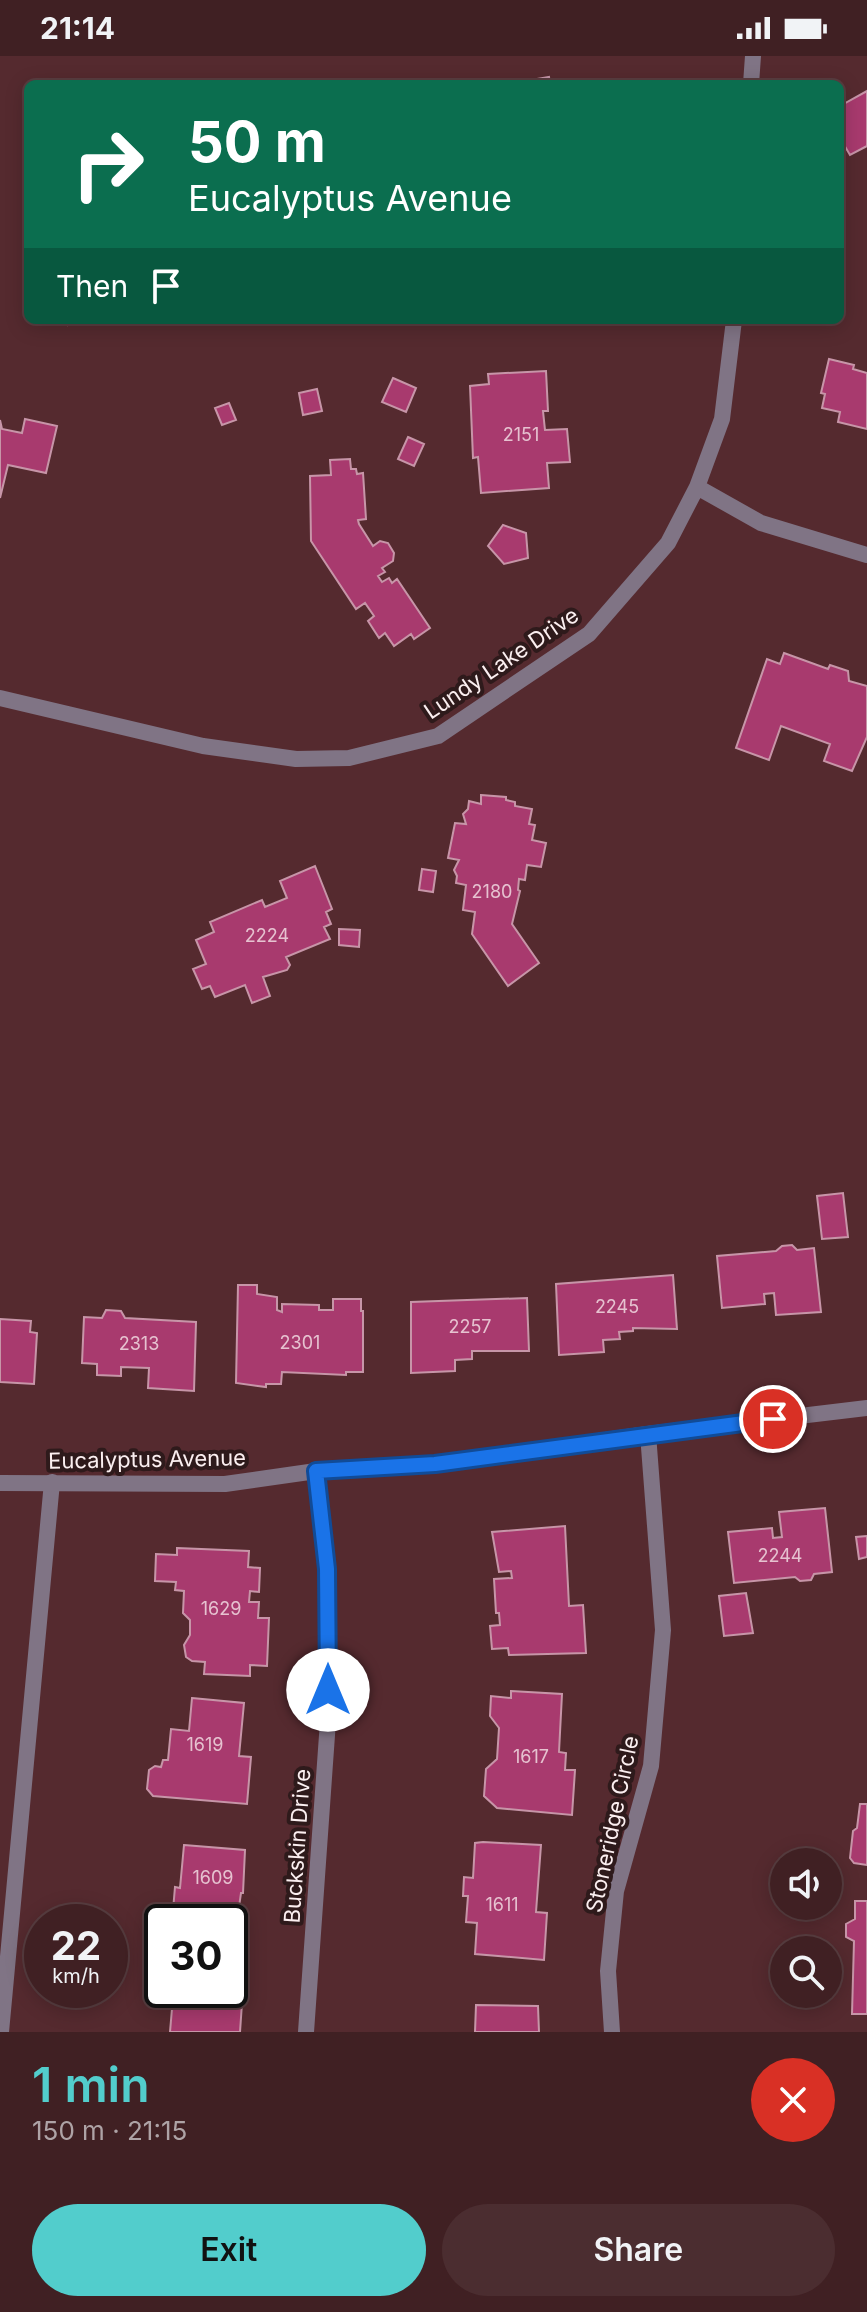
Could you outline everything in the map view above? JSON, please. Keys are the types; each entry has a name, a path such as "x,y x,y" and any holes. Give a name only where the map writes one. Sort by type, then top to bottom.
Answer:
{"street":[{"path":"751,80 753,56"},
{"name":"Lundy Lake Drive","path":"0,698 203,746 296,759 349,758 438,736 589,634 668,543 697,487 722,419 734,324"},
{"path":"697,487 761,523 867,555"},
{"name":"Eucalyptus Avenue","path":"0,1483 225,1484 316,1471 435,1464 867,1408"},
{"name":"Stoneridge Circle","path":"612,2032 608,1971 616,1891 651,1766 663,1630 648,1434"},
{"name":"Buckskin Drive","path":"306,2032 328,1721 327,1569 316,1471"},
{"path":"1,2032 52,1482"}],"building":[{"path":"867,91 867,146 850,155 844,145 844,104"},
{"path":"829,359 854,365 853,369 867,373 867,429 838,422 840,412 822,408 825,394 821,393"},
{"path":"546,371 548,411 543,411 545,430 567,429 570,462 547,463 549,488 481,493 478,457 473,458 470,386 489,384 488,374"},
{"path":"393,378 416,388 406,412 382,402"},
{"path":"317,389 322,411 303,415 299,393"},
{"path":"229,403 236,420 222,425 215,408"},
{"path":"25,419 57,426 46,473 8,465 0,498 0,420 2,429 22,433"},
{"path":"408,437 424,444 414,466 398,459"},
{"path":"350,459 351,469 356,469 357,474 363,473 366,519 358,520 359,524 373,546 380,541 388,543 394,553 393,561 382,568 385,572 378,576 382,582 389,578 392,583 397,579 430,628 414,639 411,634 394,646 385,633 379,638 368,621 374,616 365,603 356,609 311,541 310,476 331,475 330,460"},
{"path":"503,525 526,533 528,558 504,564 488,546"},
{"path":"784,653 828,669 830,665 848,671 849,681 867,686 867,737 852,771 824,761 830,744 781,726 769,760 736,748 767,659 780,664"},
{"path":"481,795 506,797 506,800 515,802 515,806 532,809 529,824 535,825 532,840 546,843 541,867 527,865 525,880 519,879 520,891 512,924 539,963 508,986 472,934 475,912 463,910 466,885 456,883 454,870 459,860 448,858 455,823 466,824 463,814 468,809 469,801 481,804"},
{"path":"315,866 332,909 326,912 331,924 324,927 330,939 286,957 290,965 287,970 263,977 270,996 252,1003 245,985 215,997 210,986 202,989 193,969 206,964 196,940 214,932 210,922 262,900 265,907 287,898 280,881"},
{"path":"422,869 436,871 433,892 419,890"},
{"path":"339,929 360,930 359,947 339,945"},
{"path":"843,1193 848,1237 822,1239 817,1196"},
{"path":"792,1245 797,1250 814,1248 821,1312 776,1315 774,1293 764,1294 765,1304 722,1308 717,1256 776,1251 782,1246"},
{"path":"673,1275 677,1329 633,1328 633,1331 619,1332 620,1339 603,1340 604,1352 559,1355 556,1284"},
{"path":"238,1285 257,1285 257,1294 277,1297 277,1310 282,1312 282,1304 319,1305 319,1310 333,1310 333,1299 361,1299 363,1372 346,1372 346,1375 282,1372 281,1384 266,1384 266,1387 236,1383"},
{"path":"527,1298 529,1351 472,1351 472,1359 455,1360 455,1371 411,1373 411,1302"},
{"path":"106,1310 121,1311 125,1318 196,1322 194,1391 148,1388 149,1368 121,1367 121,1376 97,1375 97,1364 82,1363 84,1317 102,1318"},
{"path":"0,1319 31,1321 30,1332 37,1333 34,1384 0,1382"},
{"path":"825,1508 832,1572 814,1574 811,1580 800,1581 795,1577 734,1583 728,1532 772,1528 773,1538 782,1537 779,1512"},
{"path":"565,1526 569,1606 583,1605 586,1653 509,1655 508,1648 492,1649 490,1626 500,1625 499,1613 496,1613 494,1579 512,1578 511,1571 499,1572 492,1532"},
{"path":"867,1536 867,1557 859,1559 856,1537"},
{"path":"177,1548 249,1551 248,1567 260,1568 259,1592 250,1591 249,1602 259,1602 258,1618 269,1618 267,1666 250,1665 250,1676 204,1674 205,1662 186,1657 184,1645 190,1635 190,1620 183,1613 184,1591 175,1590 176,1582 155,1581 156,1554 177,1555"},
{"path":"746,1593 753,1633 724,1636 719,1596"},
{"path":"511,1691 562,1694 559,1752 566,1753 565,1770 575,1770 572,1815 497,1808 484,1796 486,1769 497,1759 499,1728 490,1716 491,1696 511,1698"},
{"path":"192,1698 244,1703 239,1756 251,1757 247,1804 153,1796 147,1789 149,1770 155,1766 161,1767 163,1760 168,1760 171,1729 189,1731"},
{"path":"860,1804 867,1804 867,1865 854,1863 850,1858"},
{"path":"475,1843 541,1845 536,1912 547,1913 544,1960 475,1954 477,1923 466,1922 468,1896 463,1896 464,1877 473,1878"},
{"path":"184,1845 245,1850 243,1893 239,1904 174,1904 175,1887 180,1888"},
{"path":"855,1901 867,1901 867,2014 852,2014 854,1941 846,1937 846,1924 855,1919"},
{"path":"476,2005 538,2006 539,2032 475,2032"},
{"path":"172,2008 242,2008 240,2032 170,2032"}],"route":[{"path":"328,1690 327,1569 316,1471 435,1464 773,1419"}]}
